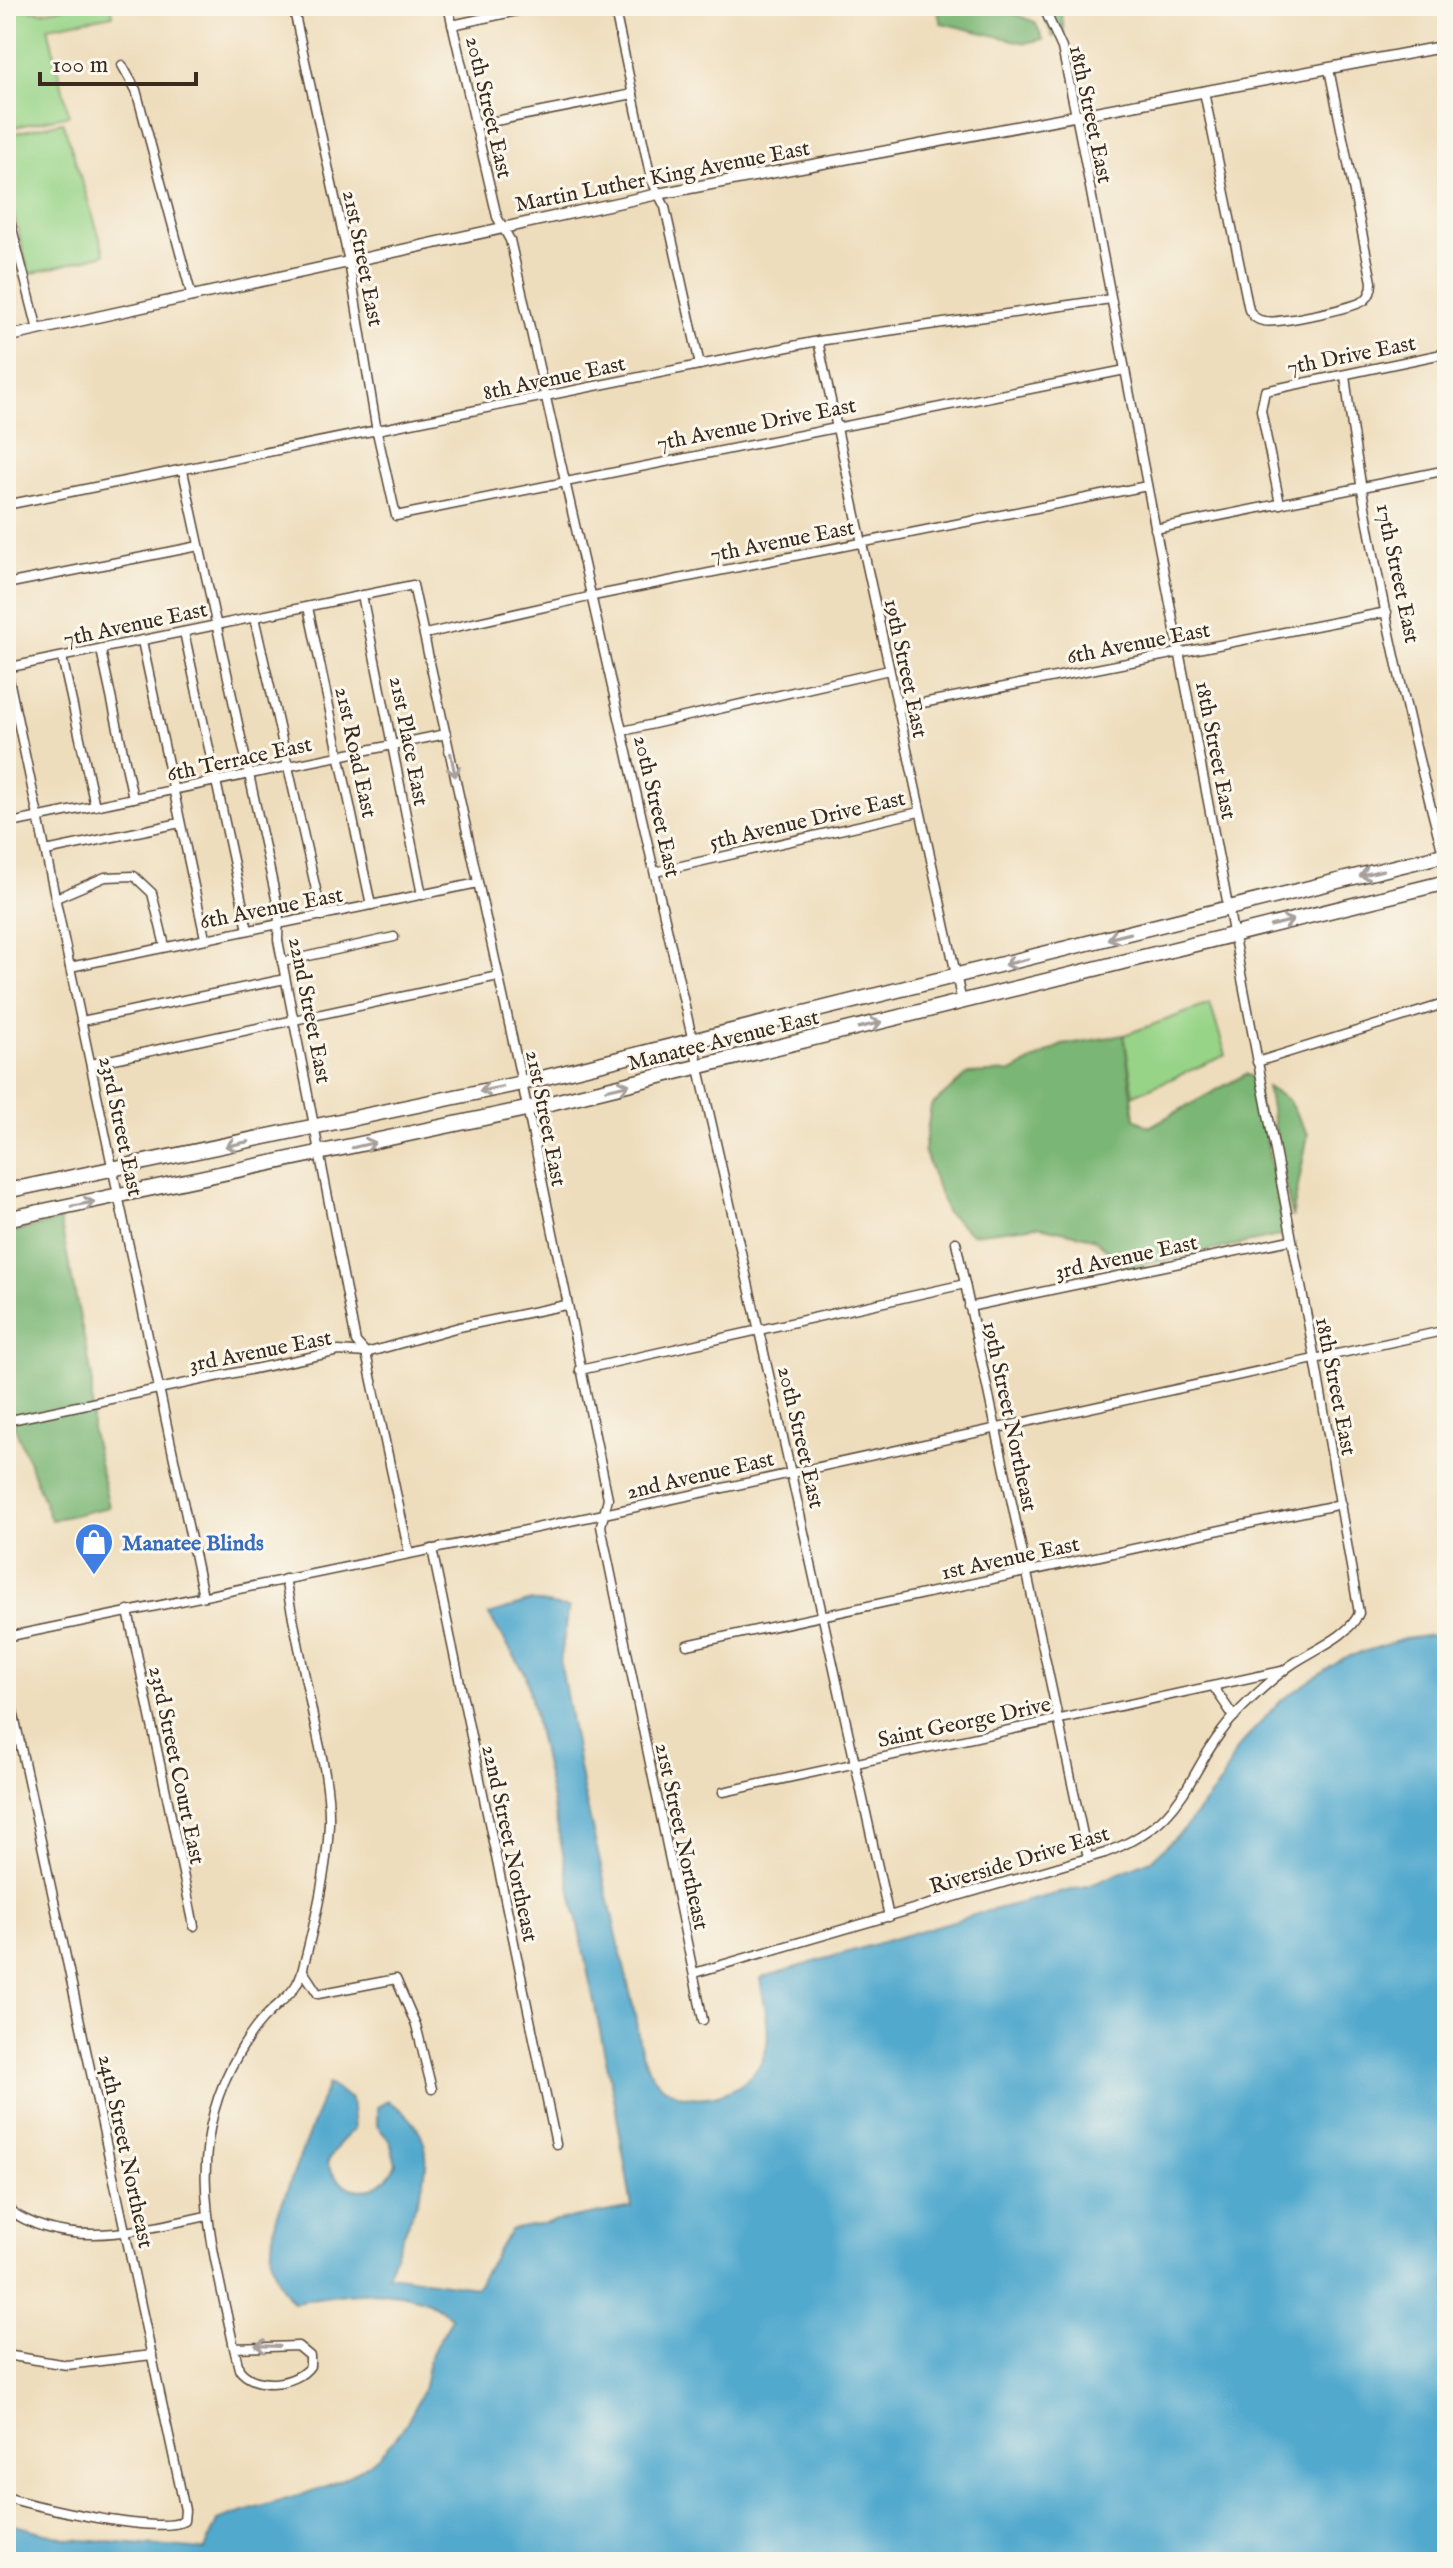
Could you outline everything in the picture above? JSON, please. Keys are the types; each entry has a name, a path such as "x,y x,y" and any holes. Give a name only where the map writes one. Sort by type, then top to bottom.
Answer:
{"main road":[{"name":"Manatee Avenue East","path":"6,1191 522,1083 1229,909 1446,859"},
{"name":"Manatee Avenue East","path":"6,1219 526,1109 1447,882"}],"street":[{"name":"21st Street East","path":"293,6 349,262 377,432 396,516"},
{"name":"20th Street East","path":"448,6 497,217 510,240 593,596 889,1917"},
{"path":"452,25 540,6"},
{"path":"614,6 651,179 665,207 700,365"},
{"name":"18th Street East","path":"1043,6 1062,48 1315,1359 1359,1613 1350,1627 1283,1670"},
{"name":"Martin Luther King Avenue East","path":"6,337 658,194 1447,46"},
{"path":"122,65 136,90 192,297"},
{"path":"1204,92 1249,310 1258,320 1267,322 1312,314 1361,303 1372,290 1329,69"},
{"path":"475,125 633,94"},
{"path":"6,205 38,330"},
{"name":"8th Avenue East","path":"6,505 818,341 1111,299"},
{"name":"19th Street East","path":"818,341 962,1002"},
{"name":"7th Drive East","path":"1280,504 1261,410 1262,393 1271,388 1345,376 1447,353"},
{"name":"7th Avenue Drive East","path":"396,516 1125,370"},
{"name":"17th Street East","path":"1345,376 1387,612 1446,859"},
{"path":"1155,529 1447,470"},
{"name":"22nd Street East","path":"183,471 279,912 285,979 356,1342 366,1353 409,1553"},
{"name":"7th Avenue East","path":"425,634 593,596 1147,486"},
{"path":"6,584 199,546"},
{"name":"21st Street East","path":"413,585 522,1083 608,1498 601,1526 628,1659"},
{"name":"7th Avenue East","path":"6,667 413,585"},
{"name":"21st Place East","path":"362,595 422,895"},
{"name":"21st Road East","path":"308,607 371,905"},
{"name":"6th Avenue East","path":"897,708 1387,612"},
{"path":"254,617 322,916"},
{"path":"184,632 248,930"},
{"path":"142,641 205,938"},
{"path":"101,650 133,798"},
{"path":"62,657 95,806"},
{"name":"23rd Street East","path":"6,667 203,1596"},
{"path":"623,731 889,670"},
{"name":"6th Terrace East","path":"6,824 446,734"},
{"name":"5th Avenue Drive East","path":"655,872 919,812"},
{"path":"46,851 180,823"},
{"path":"56,898 105,877 134,876 152,893 165,946"},
{"name":"6th Avenue East","path":"70,967 478,883"},
{"path":"282,962 394,937"},
{"path":"91,1064 498,976"},
{"path":"82,1021 285,979"},
{"path":"1257,1062 1447,1003"},
{"name":"3rd Avenue East","path":"969,1307 1290,1240"},
{"path":"956,1242 969,1307"},
{"path":"580,1370 965,1284"},
{"name":"3rd Avenue East","path":"6,1421 339,1351 366,1353 459,1327 566,1305"},
{"name":"19th Street Northeast","path":"969,1307 1057,1719"},
{"name":"2nd Avenue East","path":"6,1637 604,1514 1447,1330"},
{"name":"1st Avenue East","path":"687,1645 1341,1504"},
{"name":"22nd Street Northeast","path":"432,1549 556,2144"},
{"path":"234,2348 298,2346 310,2356 307,2370 286,2380 256,2381 241,2372 234,2348 207,2216 203,2182 206,2149 226,2077 252,2032 268,2013 289,1998 303,1971 329,1825 328,1785 285,1579"},
{"name":"23rd Street Court East","path":"128,1611 194,1926"},
{"name":"21st Street Northeast","path":"628,1659 703,2020"},
{"name":"Saint George Drive","path":"723,1792 1283,1670"},
{"name":"Riverside Drive East","path":"694,1973 1127,1845 1160,1824 1185,1795 1234,1717 1283,1670"},
{"name":"24th Street Northeast","path":"6,1678 185,2510 184,2521 173,2525 100,2518 6,2497"},
{"path":"1213,1686 1234,1717"},
{"path":"1057,1719 1088,1858"},
{"path":"303,1971 318,1994 396,1979 416,2025 432,2089"},
{"path":"6,2208 36,2226 75,2235 126,2232 207,2216"},
{"path":"6,2355 67,2365 152,2355"}],"green space":[{"path":"6,6 42,12 72,6 111,6 113,15 48,27 69,115 6,129"},
{"path":"936,6 1013,6 1012,13 1035,22 1043,39 1026,43 941,23"},
{"path":"1031,6 1061,6 1064,34 1053,37 1043,14"},
{"path":"63,122 105,254 29,274 6,184 6,135"},
{"path":"6,228 18,276 6,280"},
{"path":"1210,1004 1226,1055 1134,1095 1124,1035"},
{"path":"1124,1035 1135,1118 1149,1127 1246,1074 1255,1079 1284,1235 1129,1268 1093,1238 1038,1226 972,1234 946,1212 924,1150 931,1106 968,1074 1012,1072 1062,1045"},
{"path":"1267,1087 1288,1100 1308,1134 1292,1218"},
{"path":"60,1220 92,1377 92,1432 109,1507 51,1520 12,1419 6,1420 6,1234"}],"water":[{"path":"530,1601 569,1608 560,1660 583,1789 642,2054 651,2072 664,2087 694,2097 710,2097 741,2085 762,2061 768,2028 760,1978 984,1912 1091,1885 1151,1860 1186,1827 1222,1781 1236,1750 1280,1701 1344,1658 1404,1639 1447,1633 1447,2562 6,2562 6,2523 70,2539 205,2550 217,2521 338,2481 363,2468 385,2449 405,2425 422,2392 433,2351 452,2318 417,2298 397,2294 355,2293 293,2302 274,2271 272,2242 277,2216 328,2084 351,2099 354,2129 339,2144 327,2163 342,2183 362,2190 371,2188 381,2183 396,2164 390,2141 377,2126 377,2107 388,2101 411,2119 423,2139 426,2160 423,2182 388,2275 476,2287 510,2230 632,2207 614,2098 526,1675 489,1615"}],"place":[{"name":"Manatee Blinds","path":"94,1576"}]}
